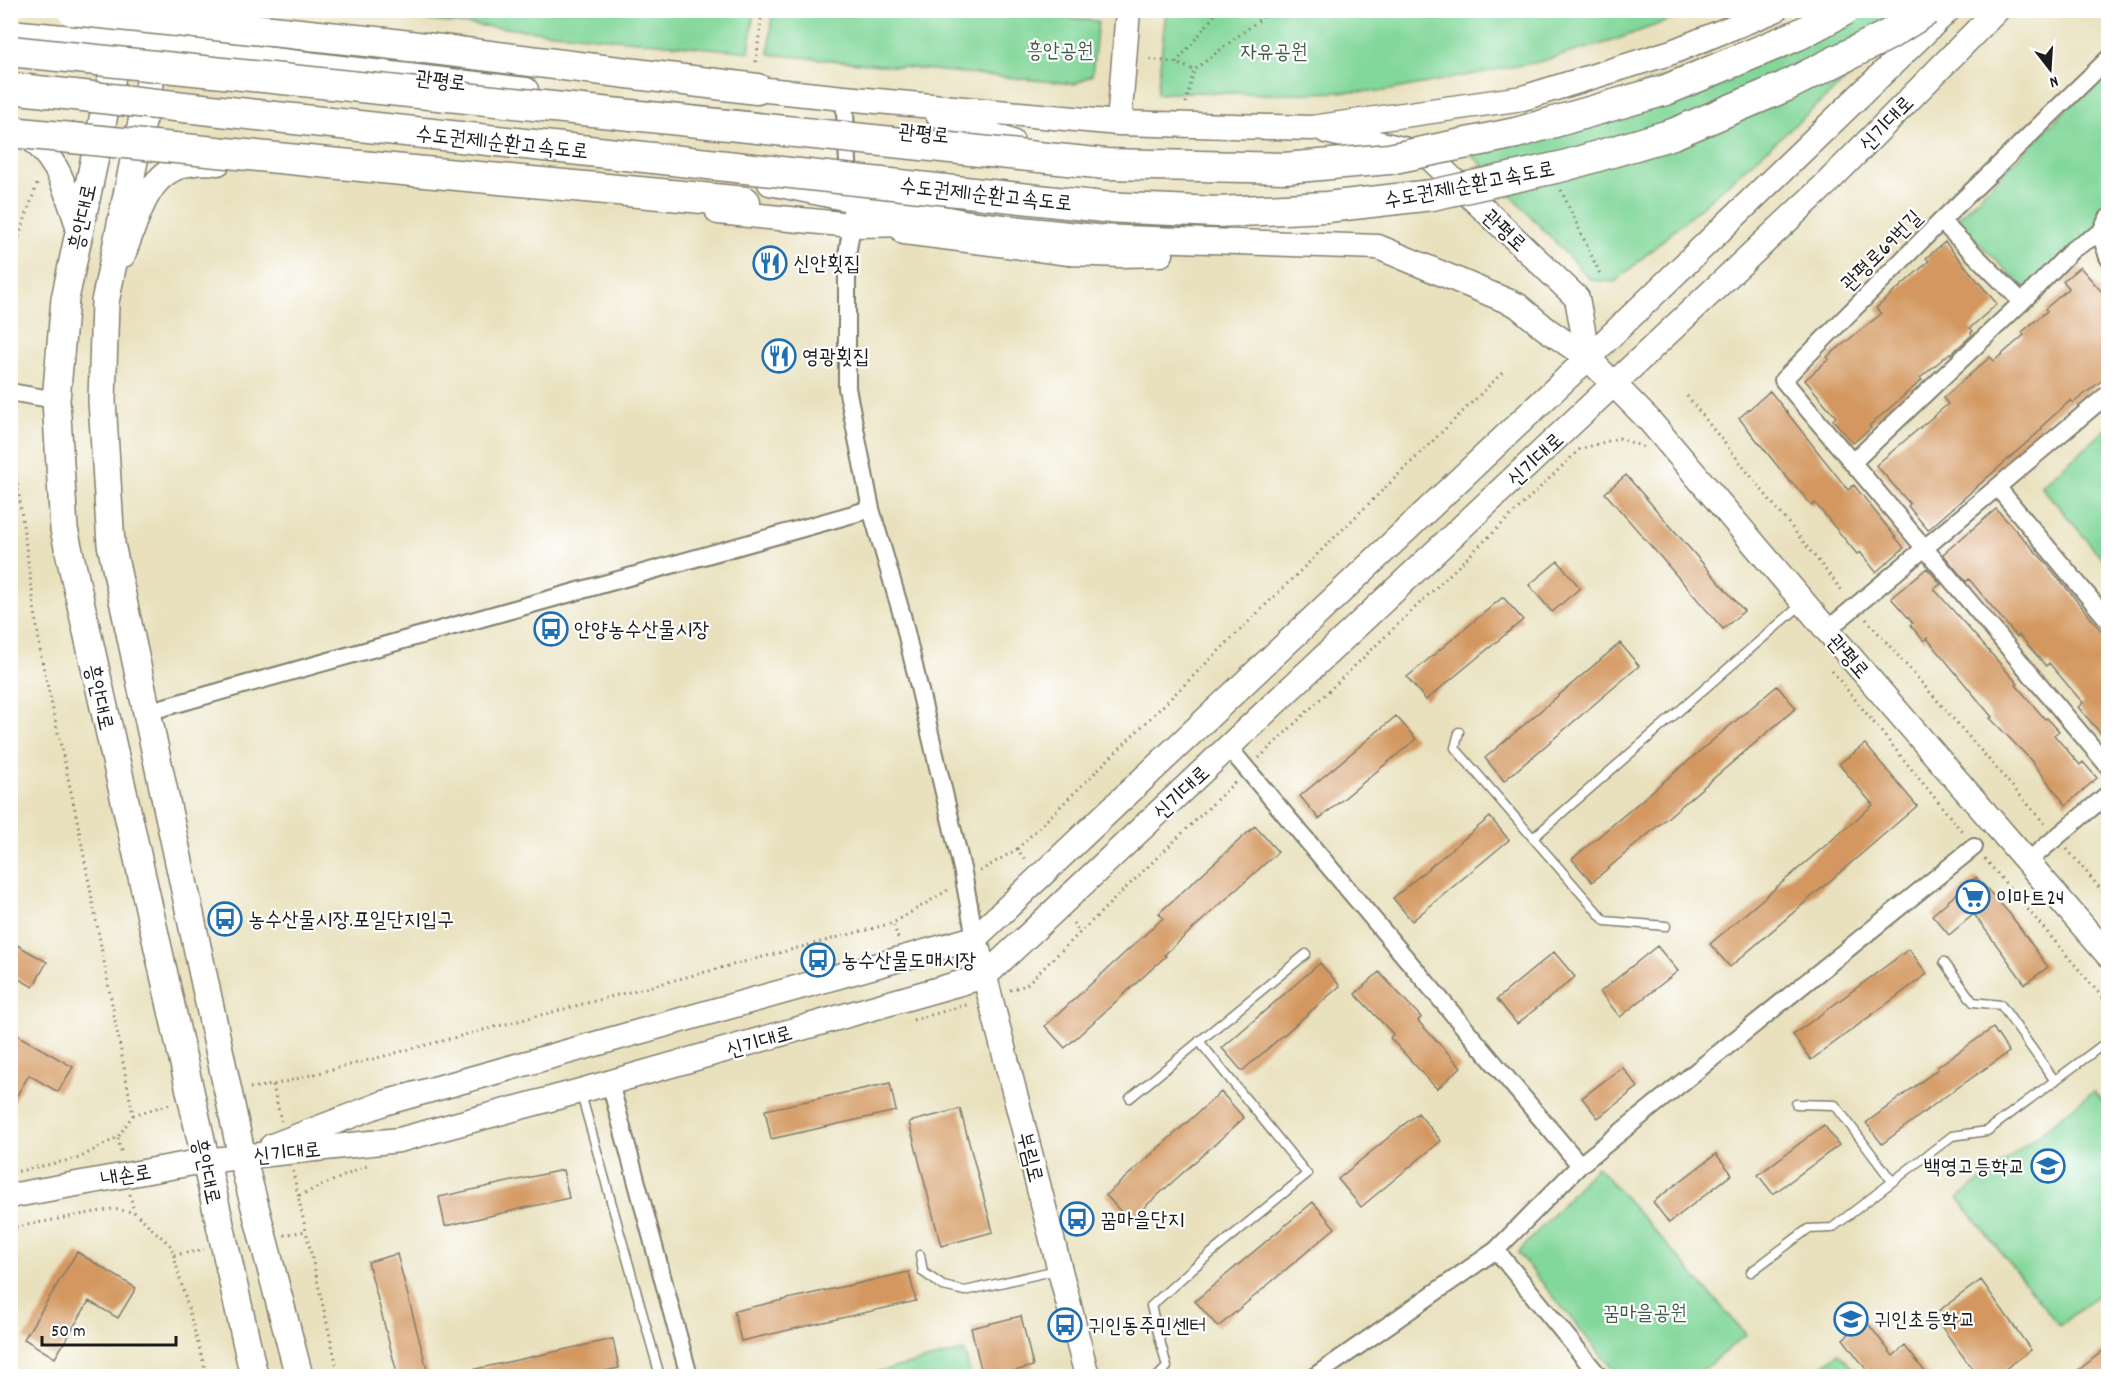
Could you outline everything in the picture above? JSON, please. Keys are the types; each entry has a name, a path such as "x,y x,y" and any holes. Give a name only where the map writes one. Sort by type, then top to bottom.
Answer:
{"highway":[{"path":"72,10 385,43 756,76"},
{"name":"수도권제1순환고속도로","path":"10,51 1106,164 1285,168 1389,159 1516,133 1666,90 1798,35 1845,10"},
{"name":"수도권제1순환고속도로","path":"10,88 1091,205 1217,212 1327,207 1432,195 1564,166 1673,134 1774,91 1888,35 1929,10"},
{"path":"10,132 745,202"}],"main road":[{"name":"흥안대로","path":"126,10 65,299 56,400 64,529 254,1377"},
{"name":"흥안대로","path":"165,10 105,302 102,401 111,544 242,1157 299,1377"}],"street":[{"path":"198,10 200,13 239,22 756,76 844,98 1119,123 1312,128 1523,98 1672,52 1774,10"},
{"path":"1119,123 1128,10"},
{"path":"1312,128 1426,154 1679,78 1806,23 1829,10"},
{"name":"신기대로","path":"242,1157 384,1103 975,938 1588,358 1948,10"},
{"name":"신기대로","path":"242,1157 399,1140 610,1083 985,976 1825,185 1997,10"},
{"path":"1825,185 2015,10"},
{"name":"관평로","path":"10,32 157,46 663,106 1104,151 1240,155 1426,154 1577,298 1588,358"},
{"path":"1941,221 2109,59"},
{"path":"844,98 852,225 847,255 847,388 871,509 902,615 963,873 975,938"},
{"name":"관평로","path":"10,101 690,166 968,223 1096,237 1378,247 1517,305 1546,329 1588,358 1649,420 1805,601 1827,630 2109,955"},
{"path":"905,104 1012,142"},
{"path":"10,120 45,149 54,162 79,229"},
{"path":"105,302 145,200 157,179 171,170 190,163 224,164 852,225 1069,253 1111,255 1378,247"},
{"path":"745,202 852,225 968,223"},
{"path":"1852,463 2022,302 2073,249 2100,233 2109,218"},
{"name":"관평로69번길","path":"2022,302 1941,221 1784,381 2109,766"},
{"path":"2100,233 2109,257"},
{"path":"10,392 56,400"},
{"path":"1827,630 2109,394"},
{"path":"1997,487 2109,620"},
{"path":"147,712 871,509"},
{"path":"1228,748 1580,1165"},
{"path":"2028,861 2109,794"},
{"path":"1315,1377 1496,1250 1580,1165 1974,847"},
{"name":"부림로","path":"975,938 1087,1377"},
{"path":"610,1083 689,1377"},
{"name":"내손로","path":"10,1196 204,1161 242,1157"},
{"path":"1496,1250 1599,1377"}],"lane":[{"path":"1533,838 1805,601"},
{"path":"1459,732 1455,748 1605,921 1666,926"},
{"path":"1130,1098 1306,954"},
{"path":"1944,962 1973,1002 2001,1005 2055,1081"},
{"path":"1158,1377 1167,1367 1151,1306 1307,1174 1199,1041"},
{"path":"1752,1272 1808,1229 1832,1228 1952,1136 1987,1131 2109,1041"},
{"path":"580,1091 660,1377"},
{"path":"1796,1104 1835,1105 1892,1181"},
{"path":"920,1255 923,1272 943,1286 965,1291 1060,1269"}],"path":[{"path":"756,76 762,10"},
{"path":"912,10 941,15"},
{"path":"1176,63 1220,10"},
{"path":"1186,103 1194,70 1272,10"},
{"path":"1150,59 1176,63 1194,70"},
{"path":"1560,189 1601,276"},
{"path":"1017,849 1504,371"},
{"path":"10,430 41,656 76,814 134,1115"},
{"path":"1974,847 2109,1004"},
{"path":"2077,861 2109,898"},
{"path":"228,1092 273,1085 893,923"},
{"path":"10,1173 79,1158 118,1137 134,1115 190,1097"},
{"path":"339,1377 298,1196 371,1164"},
{"path":"10,1228 112,1209 134,1212 171,1246 207,1377"}],"green space":[{"path":"754,10 749,52 329,11"},
{"name":"자유공원","path":"1166,10 1695,11 1609,42 1538,62 1384,91 1157,94"},
{"name":"흥안공원","path":"772,11 992,11 1098,21 1092,75 1075,84 769,54"},
{"path":"1858,11 1925,11 1615,282 1591,280 1464,146"},
{"path":"2108,68 2108,203 2096,230 2025,289 1956,220"},
{"path":"2108,428 2108,565 2041,486"},
{"path":"2094,1091 2108,1110 2108,1287 2059,1326 1958,1198"},
{"name":"꿈마을공원","path":"1597,1166 1746,1334 1696,1376 1618,1376 1518,1253"},
{"path":"964,1351 971,1376 860,1376"},
{"path":"1839,1353 1859,1376 1810,1376"}],"building":[{"path":"1945,242 1997,304 1970,328 1973,331 1972,335 1920,378 1922,380 1853,443 1833,420 1836,417 1805,380 1829,359 1827,357 1881,314 1876,308 1929,261 1926,258"},
{"path":"2080,267 2109,300 2109,375 2073,403 2071,400 2041,427 2042,429 1928,530 1908,506 1910,504 1876,465 1948,404 1943,398 1990,357 1994,361 2024,335 2022,332 2069,288 2063,281"},
{"path":"1770,391 1848,490 1854,485 1904,548 1876,572 1860,552 1857,554 1815,503 1812,506 1792,484 1739,418"},
{"path":"1626,475 1744,611 1723,629 1605,493"},
{"path":"1996,509 2045,562 2109,640 2109,743 2078,707 2083,703 2049,663 2046,666 2019,635 2017,637 1969,579 1966,582 1943,554"},
{"path":"1558,561 1580,588 1552,612 1529,585"},
{"path":"1927,568 1941,584 1934,589 2018,684 2016,685 2045,719 2047,718 2059,731 2054,735 2080,765 2083,762 2097,778 2066,805 2028,757 1990,718 1992,717 1927,638 1924,641 1910,625 1913,623 1891,598"},
{"path":"1503,597 1523,620 1426,700 1407,677"},
{"path":"1620,643 1639,666 1504,781 1485,758"},
{"path":"1777,686 1796,708 1592,882 1572,859"},
{"path":"1396,716 1416,739 1319,819 1300,796"},
{"path":"1865,744 1917,806 1730,967 1710,944 1873,805 1839,764"},
{"path":"1490,817 1509,840 1412,921 1393,898"},
{"path":"1255,826 1278,852 1065,1048 1045,1026 1163,918 1159,913"},
{"path":"1976,877 2010,914 2048,967 2025,984 1974,914 1949,935 1932,915"},
{"path":"10,941 47,962 33,987 10,974"},
{"path":"1657,946 1678,971 1620,1017 1600,992"},
{"path":"1909,949 1927,974 1811,1060 1793,1035"},
{"path":"1554,952 1575,977 1517,1024 1497,999"},
{"path":"1320,963 1340,986 1242,1071 1222,1048"},
{"path":"1379,972 1421,1017 1418,1021 1461,1067 1437,1089 1390,1038 1393,1034 1355,994"},
{"path":"1993,1028 2009,1052 1882,1144 1866,1123 1938,1069 1937,1067"},
{"path":"17,1035 73,1067 58,1092 29,1075 10,1107 10,1045"},
{"path":"1622,1067 1638,1087 1598,1118 1582,1098"},
{"path":"890,1083 896,1111 771,1139 765,1110"},
{"path":"1221,1092 1244,1118 1129,1221 1106,1195"},
{"path":"960,1109 993,1232 941,1246 909,1122"},
{"path":"1418,1113 1441,1141 1361,1207 1338,1179"},
{"path":"1824,1125 1839,1145 1773,1194 1758,1175"},
{"path":"1716,1154 1732,1174 1669,1223 1653,1202"},
{"path":"563,1170 569,1198 445,1226 439,1197"},
{"path":"1313,1202 1335,1228 1218,1327 1195,1301"},
{"path":"77,1252 136,1288 118,1318 89,1301 55,1358 24,1339"},
{"path":"397,1254 429,1377 398,1377 368,1262"},
{"path":"909,1272 916,1301 741,1341 734,1311"},
{"path":"1981,1280 2031,1350 1994,1377 1978,1377 1933,1315"},
{"path":"1021,1316 1033,1366 992,1377 983,1377 971,1328"},
{"path":"1866,1321 1893,1356 1905,1346 1929,1377 1872,1377 1843,1339"},
{"path":"613,1339 619,1368 578,1377 472,1377 471,1370"},
{"path":"2109,1346 2109,1377 2070,1377"}],"place":[{"name":"신안횟집","path":"770,263"},
{"name":"영광횟집","path":"779,356"},
{"name":"안양농수산물시장","path":"551,629"},
{"name":"이마트24","path":"1973,897"},
{"name":"농수산물시장.포일단지입구","path":"225,919"},
{"name":"농수산물도매시장","path":"818,960"},
{"name":"백영고등학교","path":"2048,1166"},
{"name":"꿈마을단지","path":"1077,1219"},
{"name":"귀인초등학교","path":"1851,1319"},
{"name":"귀인동주민센터","path":"1065,1325"}]}
